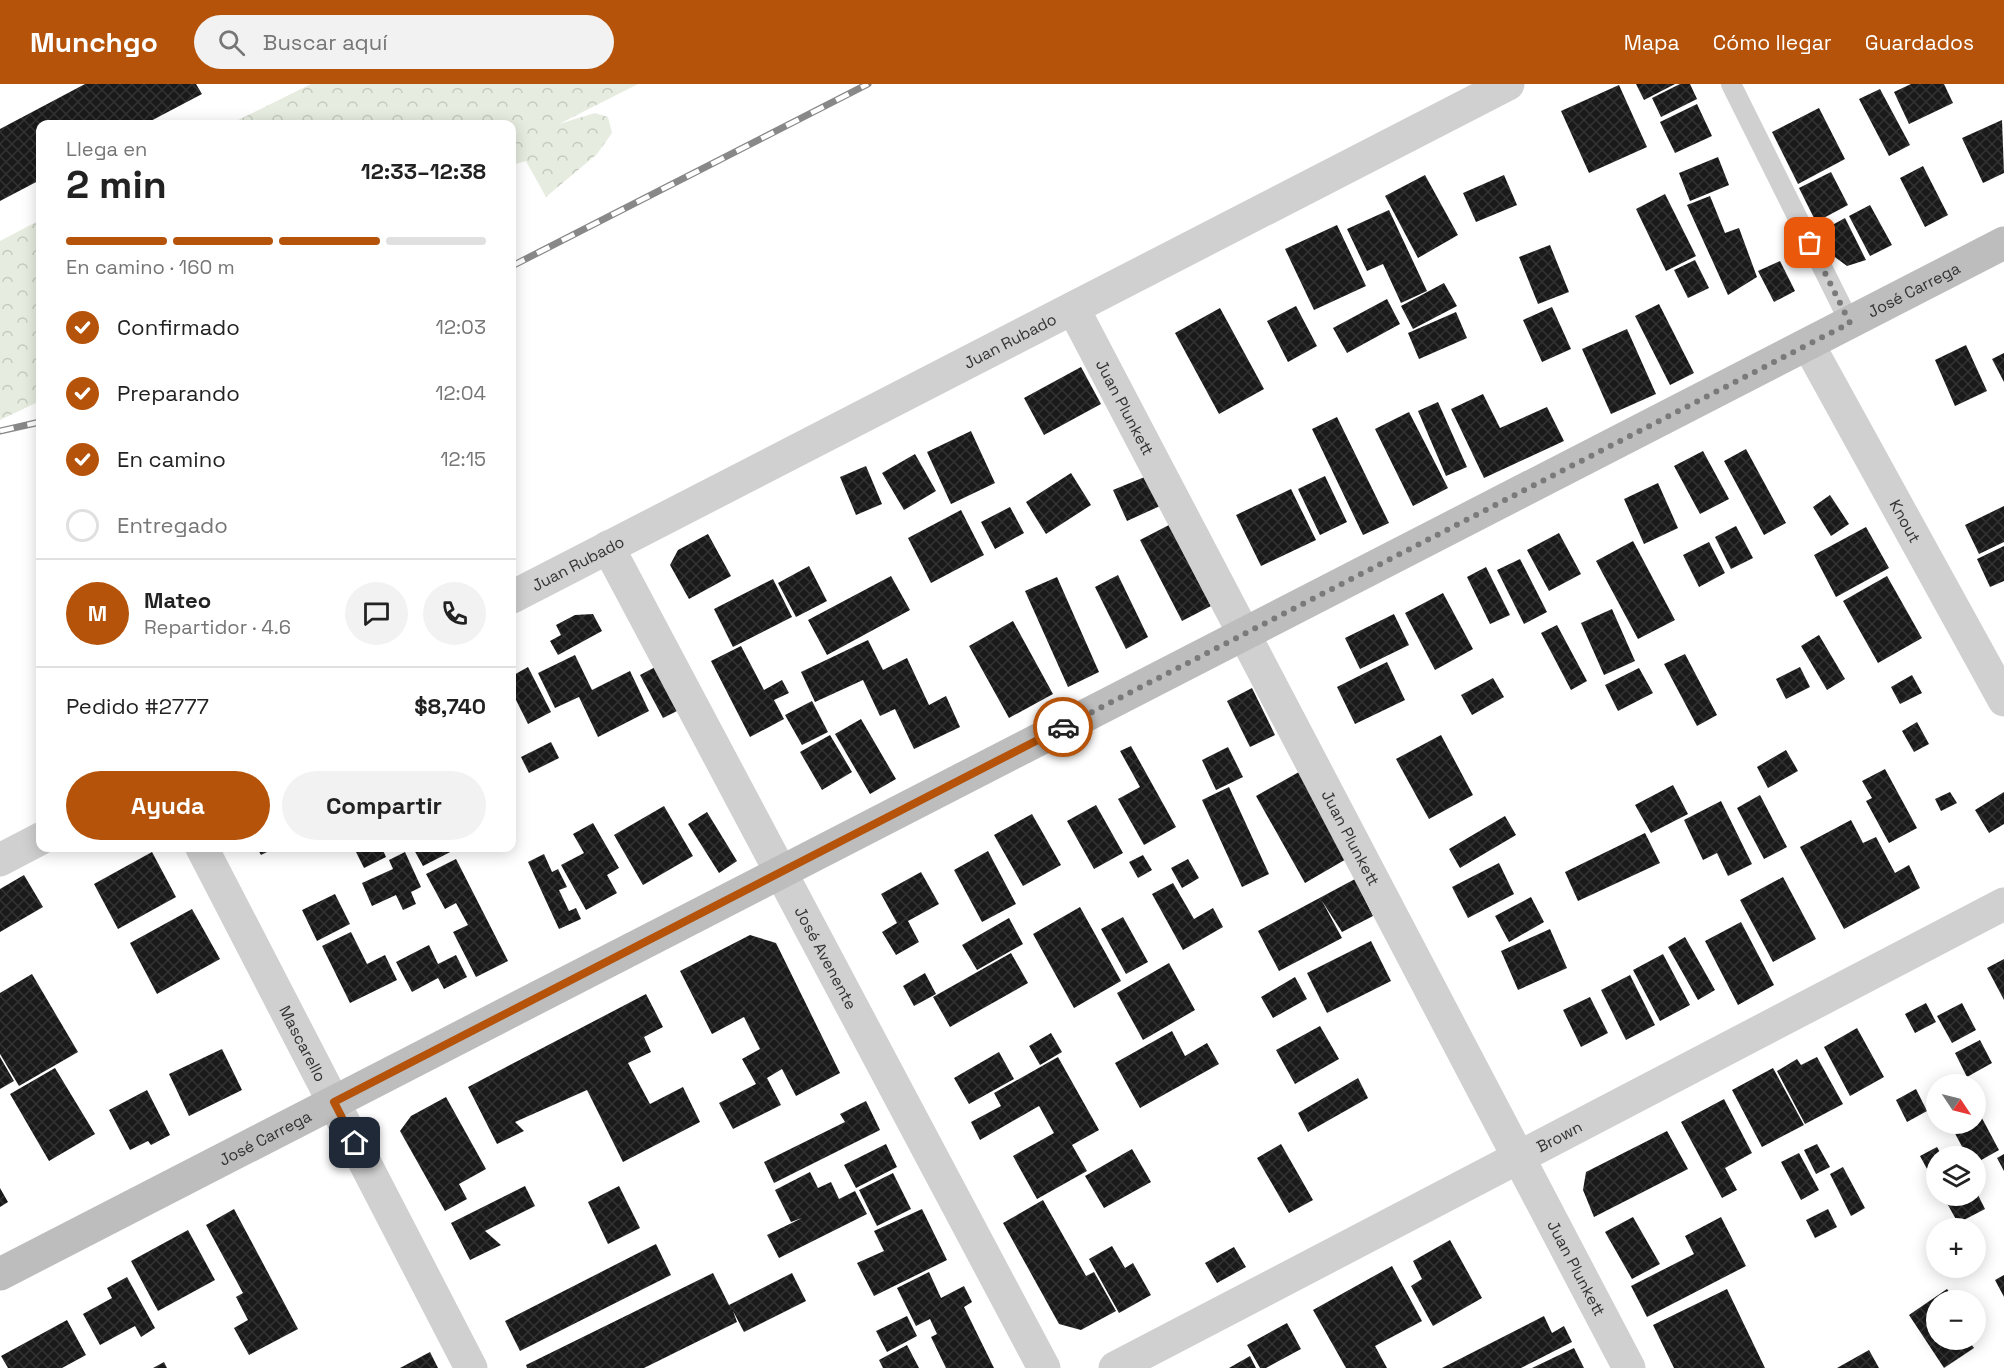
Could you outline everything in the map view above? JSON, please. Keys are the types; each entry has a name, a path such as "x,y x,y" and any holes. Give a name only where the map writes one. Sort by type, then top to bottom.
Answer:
{"main road":[{"name":"José Carrega","path":"0,1274 2004,243"}],"street":[{"name":"Juan Rubado","path":"516,595 1508,84"},
{"name":"Juan Plunkett","path":"1072,308 1246,633 1629,1368"},
{"name":"Knout","path":"1808,344 2004,700"},
{"name":"José Avenente","path":"608,547 1044,1368"},
{"path":"0,860 36,841"},
{"name":"Mascarello","path":"204,852 471,1368"},
{"name":"Brown","path":"1115,1368 2004,904"}],"lane":[{"path":"1731,84 1850,323"}],"green space":[{"path":"311,84 638,84 559,124 595,113 608,117 612,133 597,154 546,197 526,161 516,164 516,120 238,120"},
{"path":"36,222 36,403 0,420 0,241"}],"building":[{"path":"85,84 196,84 202,94 153,120 36,120 36,182 0,201 0,129"},
{"path":"1636,84 1675,84 1644,100"},
{"path":"1680,84 1690,84 1697,99 1661,117 1652,98"},
{"path":"1911,84 1944,84 1953,103 1909,124 1894,92"},
{"path":"1619,85 1647,147 1589,173 1561,111"},
{"path":"1880,89 1910,145 1889,156 1859,99"},
{"path":"1697,104 1712,136 1675,153 1660,122"},
{"path":"1819,108 1845,159 1798,184 1772,132"},
{"path":"2002,120 2004,173 1983,183 1962,138"},
{"path":"1718,157 1729,185 1690,201 1679,173"},
{"path":"1923,166 1948,215 1925,227 1900,178"},
{"path":"1831,172 1848,205 1816,222 1799,188"},
{"path":"1425,175 1458,235 1418,258 1385,196"},
{"path":"1504,175 1517,205 1476,222 1463,193"},
{"path":"1665,194 1696,256 1666,271 1636,209"},
{"path":"1710,196 1725,233 1739,228 1757,277 1728,295 1687,205"},
{"path":"1870,205 1892,245 1870,256 1849,216"},
{"path":"1389,210 1427,291 1401,303 1383,264 1367,271 1347,229"},
{"path":"1845,218 1866,260 1847,266 1820,246 1814,235"},
{"path":"1337,225 1366,286 1314,310 1285,249"},
{"path":"1550,245 1569,292 1538,304 1519,257"},
{"path":"1695,260 1709,288 1688,298 1674,270"},
{"path":"1780,261 1795,291 1774,302 1758,271"},
{"path":"1444,283 1457,306 1413,329 1401,306"},
{"path":"1387,299 1400,324 1347,353 1333,328"},
{"path":"1659,304 1694,373 1670,385 1635,316"},
{"path":"1296,306 1317,346 1288,362 1267,321"},
{"path":"1552,307 1571,349 1542,362 1523,320"},
{"path":"1220,308 1264,389 1219,414 1175,333"},
{"path":"1456,312 1467,338 1419,359 1408,333"},
{"path":"1627,329 1656,394 1611,414 1582,349"},
{"path":"1966,345 1987,391 1955,406 1935,360"},
{"path":"2004,353 2004,382 1992,359"},
{"path":"1081,367 1101,404 1044,435 1024,398"},
{"path":"1483,394 1500,428 1547,407 1564,441 1484,478 1451,409"},
{"path":"1438,402 1467,467 1446,476 1418,411"},
{"path":"1409,412 1448,488 1413,506 1375,429"},
{"path":"1337,417 1389,523 1363,535 1312,429"},
{"path":"971,431 995,483 951,504 927,452"},
{"path":"1746,449 1786,523 1764,535 1724,461"},
{"path":"1703,451 1729,499 1700,514 1674,466"},
{"path":"915,454 936,491 904,510 882,473"},
{"path":"866,466 882,504 856,515 840,477"},
{"path":"1071,473 1091,505 1046,534 1026,502"},
{"path":"1147,476 1160,506 1127,521 1113,490"},
{"path":"1325,476 1347,522 1320,535 1298,489"},
{"path":"1658,483 1678,528 1644,544 1624,499"},
{"path":"1291,489 1316,540 1261,566 1236,515"},
{"path":"1830,495 1849,524 1831,536 1813,507"},
{"path":"2004,506 2004,542 1979,554 1965,525"},
{"path":"1010,507 1024,533 995,549 981,522"},
{"path":"961,510 984,555 931,583 908,538"},
{"path":"1169,525 1211,606 1182,621 1140,540"},
{"path":"1736,526 1753,558 1731,569 1715,537"},
{"path":"1866,527 1889,568 1836,597 1814,555"},
{"path":"1559,533 1581,574 1549,591 1527,550"},
{"path":"708,534 731,576 689,599 670,565 678,550"},
{"path":"1633,541 1675,620 1638,639 1596,561"},
{"path":"1709,542 1725,573 1699,587 1683,555"},
{"path":"2004,546 2004,581 1990,587 1977,559"},
{"path":"1520,559 1547,612 1524,624 1497,570"},
{"path":"809,566 827,601 796,617 778,583"},
{"path":"1486,567 1510,615 1490,624 1467,577"},
{"path":"1118,575 1148,637 1126,649 1095,587"},
{"path":"891,576 910,610 827,655 808,620"},
{"path":"1887,576 1922,638 1878,663 1843,601"},
{"path":"1057,577 1099,672 1068,687 1025,591"},
{"path":"773,579 792,617 733,647 714,609"},
{"path":"1443,593 1473,649 1435,670 1405,613"},
{"path":"1612,609 1635,661 1604,675 1581,623"},
{"path":"593,614 602,631 558,655 550,641 561,635 556,625 575,615"},
{"path":"1394,614 1409,645 1360,669 1345,638"},
{"path":"1013,621 1053,694 1009,718 969,646"},
{"path":"1557,625 1587,681 1571,690 1541,633"},
{"path":"1819,635 1845,679 1827,690 1801,646"},
{"path":"868,640 883,670 907,658 929,705 946,696 960,727 914,749 895,709 880,716 863,680 815,702 801,672"},
{"path":"741,646 764,690 782,680 789,693 774,700 784,719 750,737 711,661"},
{"path":"1685,654 1717,715 1697,726 1664,664"},
{"path":"575,655 592,690 630,671 649,711 598,737 579,697 555,708 538,673"},
{"path":"1387,662 1405,700 1355,724 1337,687"},
{"path":"661,664 683,708 663,718 640,675"},
{"path":"528,667 551,712 528,724 516,700 516,674"},
{"path":"1800,667 1810,687 1786,699 1776,679"},
{"path":"1639,668 1653,693 1618,711 1605,685"},
{"path":"1912,675 1922,693 1900,704 1891,687"},
{"path":"1493,678 1504,697 1472,715 1461,695"},
{"path":"1252,688 1275,735 1250,747 1227,701"},
{"path":"812,701 828,732 802,745 785,715"},
{"path":"861,719 896,779 870,794 835,734"},
{"path":"1917,722 1929,744 1914,752 1902,731"},
{"path":"830,735 852,772 822,790 800,752"},
{"path":"1441,735 1473,795 1429,819 1396,759"},
{"path":"551,742 559,758 529,773 521,757"},
{"path":"1131,746 1176,827 1144,845 1118,799 1140,787 1120,751"},
{"path":"1228,747 1243,777 1216,790 1202,760"},
{"path":"1786,750 1798,771 1768,788 1757,767"},
{"path":"1885,769 1917,828 1889,843 1866,801 1872,798 1862,781"},
{"path":"1299,772 1348,858 1305,883 1256,796"},
{"path":"1673,785 1688,814 1651,833 1635,805"},
{"path":"1229,787 1269,874 1242,887 1202,800"},
{"path":"1950,792 1957,803 1941,811 1935,799"},
{"path":"2004,792 2004,824 1989,833 1975,810"},
{"path":"1760,795 1787,847 1764,859 1737,808"},
{"path":"1721,801 1752,864 1728,876 1717,853 1703,860 1684,820"},
{"path":"1096,805 1123,853 1094,869 1067,821"},
{"path":"664,806 693,856 643,885 614,835"},
{"path":"707,812 737,861 719,873 688,824"},
{"path":"1032,814 1061,865 1023,886 994,835"},
{"path":"1505,816 1516,835 1460,868 1449,849"},
{"path":"1851,820 1863,843 1876,837 1895,873 1909,865 1920,888 1844,929 1800,847"},
{"path":"593,823 619,868 607,875 617,893 586,910 561,865 584,853 573,834"},
{"path":"1645,833 1660,863 1578,901 1565,872"},
{"path":"988,851 1016,904 982,922 954,870"},
{"path":"152,852 176,897 118,929 94,884"},
{"path":"356,852 384,852 386,857 364,868"},
{"path":"405,852 421,887 411,892 416,904 403,910 396,895 372,906 362,883 393,869 389,860"},
{"path":"415,852 450,852 423,866"},
{"path":"544,854 552,872 558,869 567,887 559,890 569,911 576,908 581,919 559,929 528,862"},
{"path":"1143,855 1152,870 1138,878 1129,862"},
{"path":"456,859 508,961 476,977 453,932 468,925 456,903 445,909 426,874"},
{"path":"1188,859 1199,878 1182,888 1171,868"},
{"path":"1499,863 1514,894 1468,918 1452,887"},
{"path":"921,872 939,904 908,921 919,942 896,955 882,932 897,923 881,894"},
{"path":"24,875 43,907 0,932 0,889"},
{"path":"1783,877 1816,939 1773,962 1740,900"},
{"path":"1355,879 1373,916 1342,932 1322,901 1342,938 1279,971 1258,931"},
{"path":"1173,883 1194,919 1213,908 1223,927 1183,950 1152,894"},
{"path":"335,894 350,924 317,941 302,910"},
{"path":"1531,897 1544,922 1509,942 1495,916"},
{"path":"1080,907 1121,981 1074,1008 1033,934"},
{"path":"192,909 220,959 157,994 130,943"},
{"path":"1123,917 1148,962 1126,974 1101,929"},
{"path":"1009,918 1023,944 977,970 962,945"},
{"path":"1741,922 1774,985 1738,1005 1705,941"},
{"path":"1550,929 1567,968 1518,990 1501,951"},
{"path":"351,932 367,964 385,955 397,980 350,1003 322,946"},
{"path":"750,935 776,943 840,1073 796,1096 782,1069 767,1078 781,1105 733,1129 719,1103 756,1084 742,1059 760,1049 744,1017 712,1034 680,971"},
{"path":"1685,937 1715,990 1698,1000 1668,947"},
{"path":"1371,941 1391,981 1327,1013 1307,973"},
{"path":"429,945 438,964 456,955 467,977 444,989 438,978 412,992 396,962"},
{"path":"1011,953 1028,983 950,1027 933,997"},
{"path":"1663,954 1690,1005 1660,1021 1633,970"},
{"path":"2004,959 2004,1000 1987,968"},
{"path":"1169,963 1195,1010 1143,1040 1117,993"},
{"path":"925,973 936,994 914,1006 903,986"},
{"path":"32,974 78,1052 19,1086 0,1054 0,993"},
{"path":"1630,975 1655,1025 1626,1040 1601,990"},
{"path":"1295,977 1307,999 1273,1018 1261,997"},
{"path":"646,994 663,1027 644,1037 651,1052 628,1063 650,1104 683,1087 700,1122 623,1162 587,1090 515,1122 524,1131 497,1144 468,1087"},
{"path":"1590,997 1608,1033 1581,1047 1563,1010"},
{"path":"1926,1003 1936,1022 1915,1033 1905,1014"},
{"path":"1962,1003 1976,1030 1952,1043 1937,1016"},
{"path":"1320,1026 1339,1059 1295,1084 1276,1050"},
{"path":"1857,1028 1884,1077 1850,1096 1824,1047"},
{"path":"1172,1031 1185,1056 1207,1043 1219,1064 1140,1108 1115,1063"},
{"path":"1051,1033 1062,1052 1040,1065 1029,1046"},
{"path":"1980,1040 1992,1063 1972,1074 1966,1074 1955,1053"},
{"path":"222,1049 242,1090 189,1116 169,1074"},
{"path":"999,1052 1014,1079 969,1104 954,1078"},
{"path":"0,1057 14,1081 0,1089"},
{"path":"1058,1057 1099,1130 1072,1145 1087,1171 1037,1199 1013,1156 1054,1133 1039,1106 980,1140 971,1122 1001,1106 994,1093"},
{"path":"1817,1057 1843,1104 1805,1124 1777,1071 1797,1059 1801,1065"},
{"path":"55,1068 95,1134 49,1161 10,1094"},
{"path":"1773,1068 1804,1125 1762,1147 1732,1090"},
{"path":"1358,1078 1368,1098 1308,1132 1298,1113"},
{"path":"1916,1089 1926,1112 1907,1122 1896,1100"},
{"path":"147,1090 170,1135 151,1145 148,1141 130,1150 109,1110"},
{"path":"446,1097 486,1169 459,1184 467,1199 445,1211 400,1131 411,1116"},
{"path":"1724,1099 1752,1153 1725,1168 1737,1190 1722,1198 1681,1122"},
{"path":"866,1101 880,1130 774,1183 764,1162 845,1122 840,1114"},
{"path":"1986,1126 1999,1150 1986,1157 1986,1146 1962,1146 1955,1134 1986,1134"},
{"path":"1667,1131 1688,1169 1594,1217 1583,1190 1586,1172"},
{"path":"886,1144 897,1167 856,1188 844,1165"},
{"path":"1281,1144 1313,1200 1289,1213 1257,1158"},
{"path":"1817,1144 1830,1167 1816,1174 1804,1150"},
{"path":"1132,1149 1151,1182 1104,1208 1085,1176"},
{"path":"1799,1153 1819,1190 1801,1200 1781,1162"},
{"path":"1926,1153 1926,1167 1920,1156"},
{"path":"2004,1154 2004,1171 1997,1158"},
{"path":"1843,1167 1865,1208 1851,1216 1830,1174"},
{"path":"810,1172 818,1188 831,1182 839,1199 855,1191 867,1214 779,1258 767,1235 802,1218 791,1222 775,1190"},
{"path":"893,1173 911,1209 877,1226 859,1190"},
{"path":"525,1186 535,1206 485,1231 501,1245 470,1260 451,1223"},
{"path":"619,1186 640,1228 608,1244 588,1202"},
{"path":"0,1188 8,1202 0,1207"},
{"path":"1043,1200 1086,1276 1094,1272 1116,1311 1081,1330 1059,1324 1003,1223"},
{"path":"1949,1206 1984,1206 1985,1209 1968,1218 1955,1218"},
{"path":"234,1209 298,1329 249,1355 234,1328 248,1320 236,1297 243,1293 206,1225"},
{"path":"922,1209 947,1260 874,1296 857,1263 884,1251 874,1231"},
{"path":"1828,1209 1837,1227 1815,1238 1806,1220"},
{"path":"1633,1217 1660,1264 1632,1279 1605,1232"},
{"path":"1721,1217 1746,1266 1647,1317 1631,1286 1694,1254 1685,1236"},
{"path":"188,1230 215,1280 158,1311 131,1261"},
{"path":"1450,1240 1482,1298 1433,1326 1411,1286 1422,1279 1413,1261"},
{"path":"656,1244 671,1275 520,1351 505,1321"},
{"path":"1112,1246 1125,1268 1133,1263 1151,1295 1119,1313 1089,1259"},
{"path":"1234,1247 1246,1267 1217,1283 1205,1263"},
{"path":"1392,1266 1422,1321 1375,1346 1387,1368 1346,1368 1313,1310"},
{"path":"929,1272 941,1298 964,1286 972,1302 964,1307 994,1368 946,1368 931,1337 937,1334 930,1319 916,1326 897,1288"},
{"path":"713,1273 729,1305 792,1273 806,1301 744,1332 733,1311 737,1322 644,1368 527,1368 526,1365"},
{"path":"2004,1275 2004,1297 1995,1280"},
{"path":"127,1277 155,1328 141,1337 135,1326 100,1345 83,1314 112,1298 107,1288"},
{"path":"1727,1289 1765,1368 1674,1368 1653,1325"},
{"path":"1926,1303 1926,1341 1909,1315"},
{"path":"907,1316 917,1336 887,1352 876,1331"},
{"path":"1544,1316 1552,1333 1564,1326 1572,1342 1521,1368 1442,1368"},
{"path":"67,1320 86,1355 62,1368 8,1368 1,1356"},
{"path":"1287,1323 1301,1349 1266,1368 1260,1368 1247,1345"},
{"path":"907,1345 919,1368 883,1368 879,1360"},
{"path":"1574,1348 1584,1368 1532,1368"},
{"path":"1869,1350 1879,1368 1837,1368"},
{"path":"1932,1350 1971,1350 1944,1368"},
{"path":"430,1352 438,1368 400,1368"},
{"path":"1250,1356 1256,1368 1229,1368"},
{"path":"164,1362 167,1368 153,1368"}],"railway":[{"path":"516,264 868,84"},
{"path":"0,431 36,423"}],"way so far":[{"path":"1063,727 1850,323 1810,243"}],"route":[{"path":"355,1143 334,1102 1063,727"}]}
